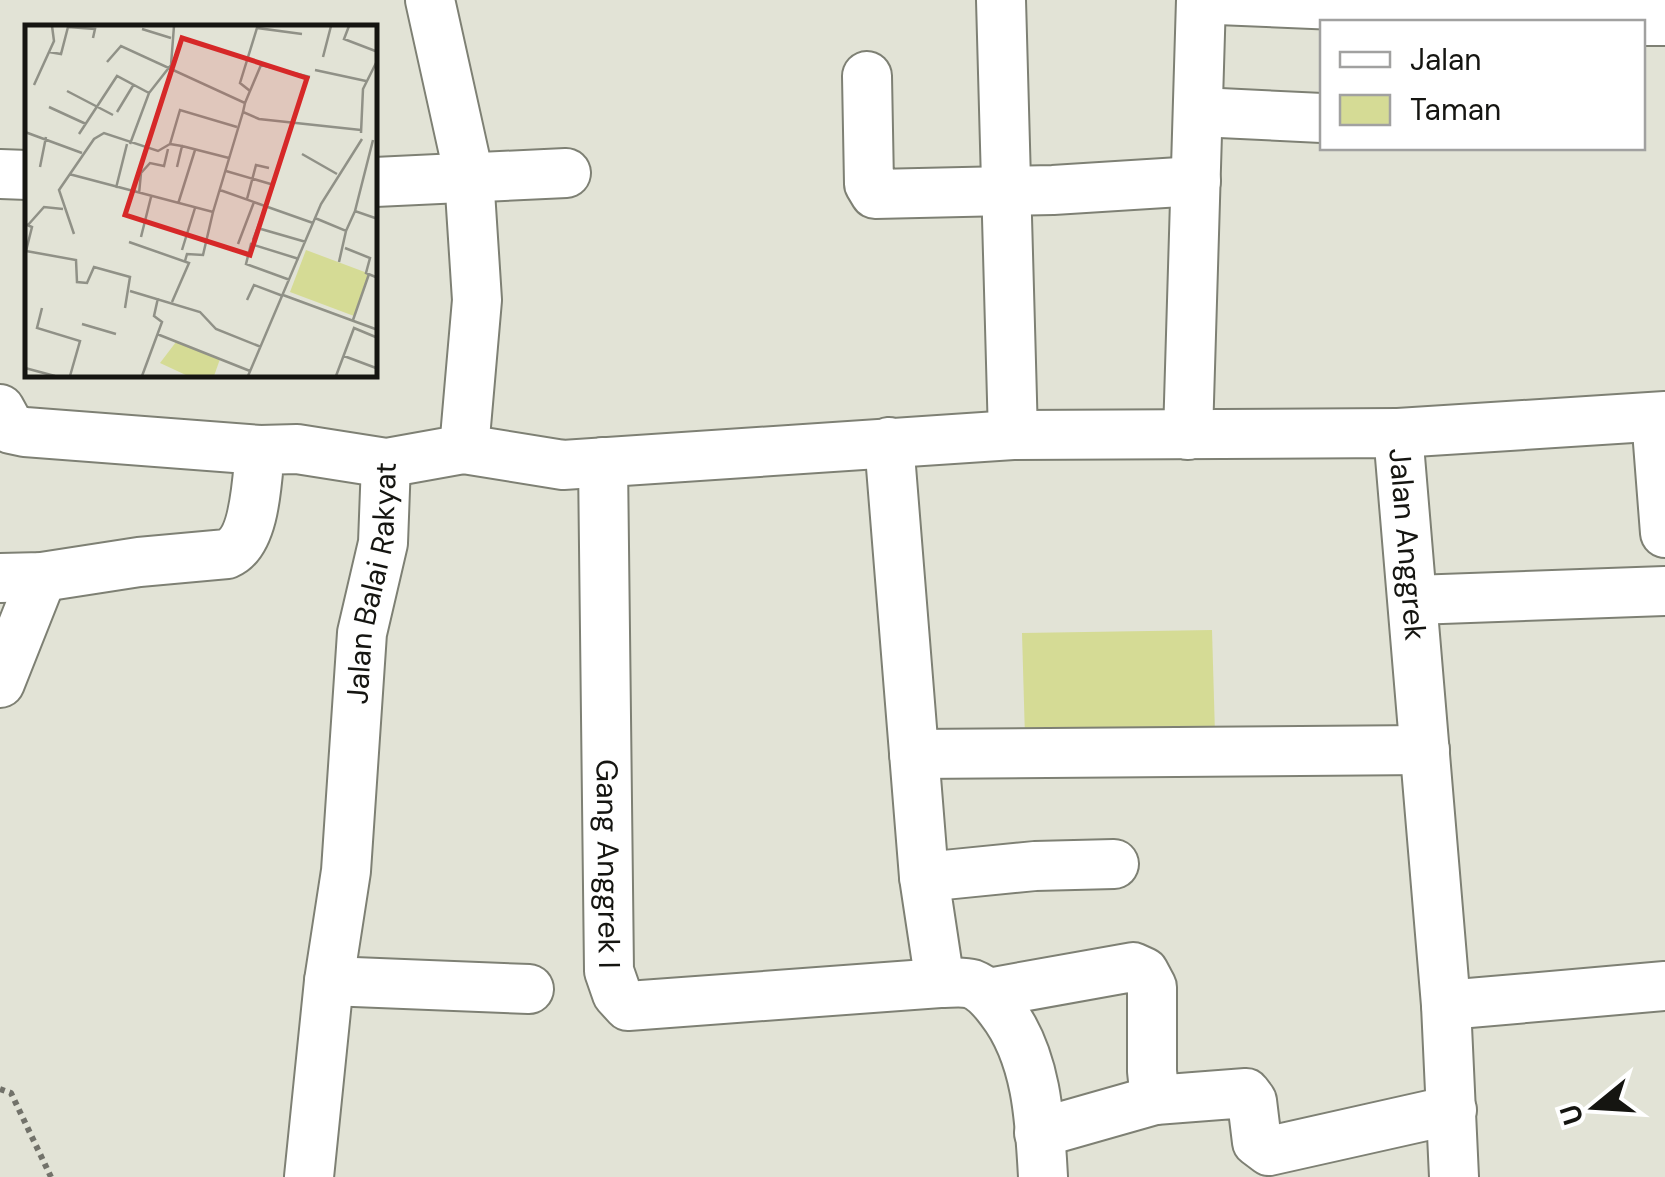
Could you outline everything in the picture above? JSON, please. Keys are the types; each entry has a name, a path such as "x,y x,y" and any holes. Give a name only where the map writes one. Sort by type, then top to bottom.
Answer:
{"street":[{"path":"430,0 469,176 477,300 464,449 563,465 1013,435 1188,435 1202,0"},
{"path":"1002,0 1013,435"},
{"path":"1218,0 1544,6"},
{"path":"866,76 871,191 1006,192 1196,181"},
{"path":"1199,112 1320,118"},
{"path":"378,182 566,173"},
{"path":"0,174 25,175"},
{"path":"0,408 11,428 25,432 260,450 297,449 386,463"},
{"path":"1398,434 1660,417 1665,533"},
{"name":"Jalan Anggrek","path":"1188,435 1398,434 1446,1005 1454,1177"},
{"path":"890,442 924,877 940,983"},
{"name":"Jalan Balai Rakyat","path":"310,1177 329,981 346,872 362,632 384,544 386,463 464,449"},
{"path":"0,683 21,578 236,550 243,541 254,503 260,450"},
{"name":"Gang Anggrek I","path":"603,462 609,970 616,994 628,1006 940,983 974,984 988,993"},
{"path":"1414,600 1665,591"},
{"path":"914,754 1425,750"},
{"path":"924,877 1035,866 1114,864"},
{"path":"1155,1100 1152,987 1144,972 1132,967 988,993 1024,1046 1041,1155 1155,1100 1246,1093 1252,1101 1257,1142 1269,1151 1452,1110"},
{"path":"329,981 529,989"},
{"path":"1446,1005 1665,986"}],"path":[{"path":"0,1089 12,1093 52,1177"}],"green space":[{"path":"1212,630 1215,734 1025,738 1022,633"}]}
